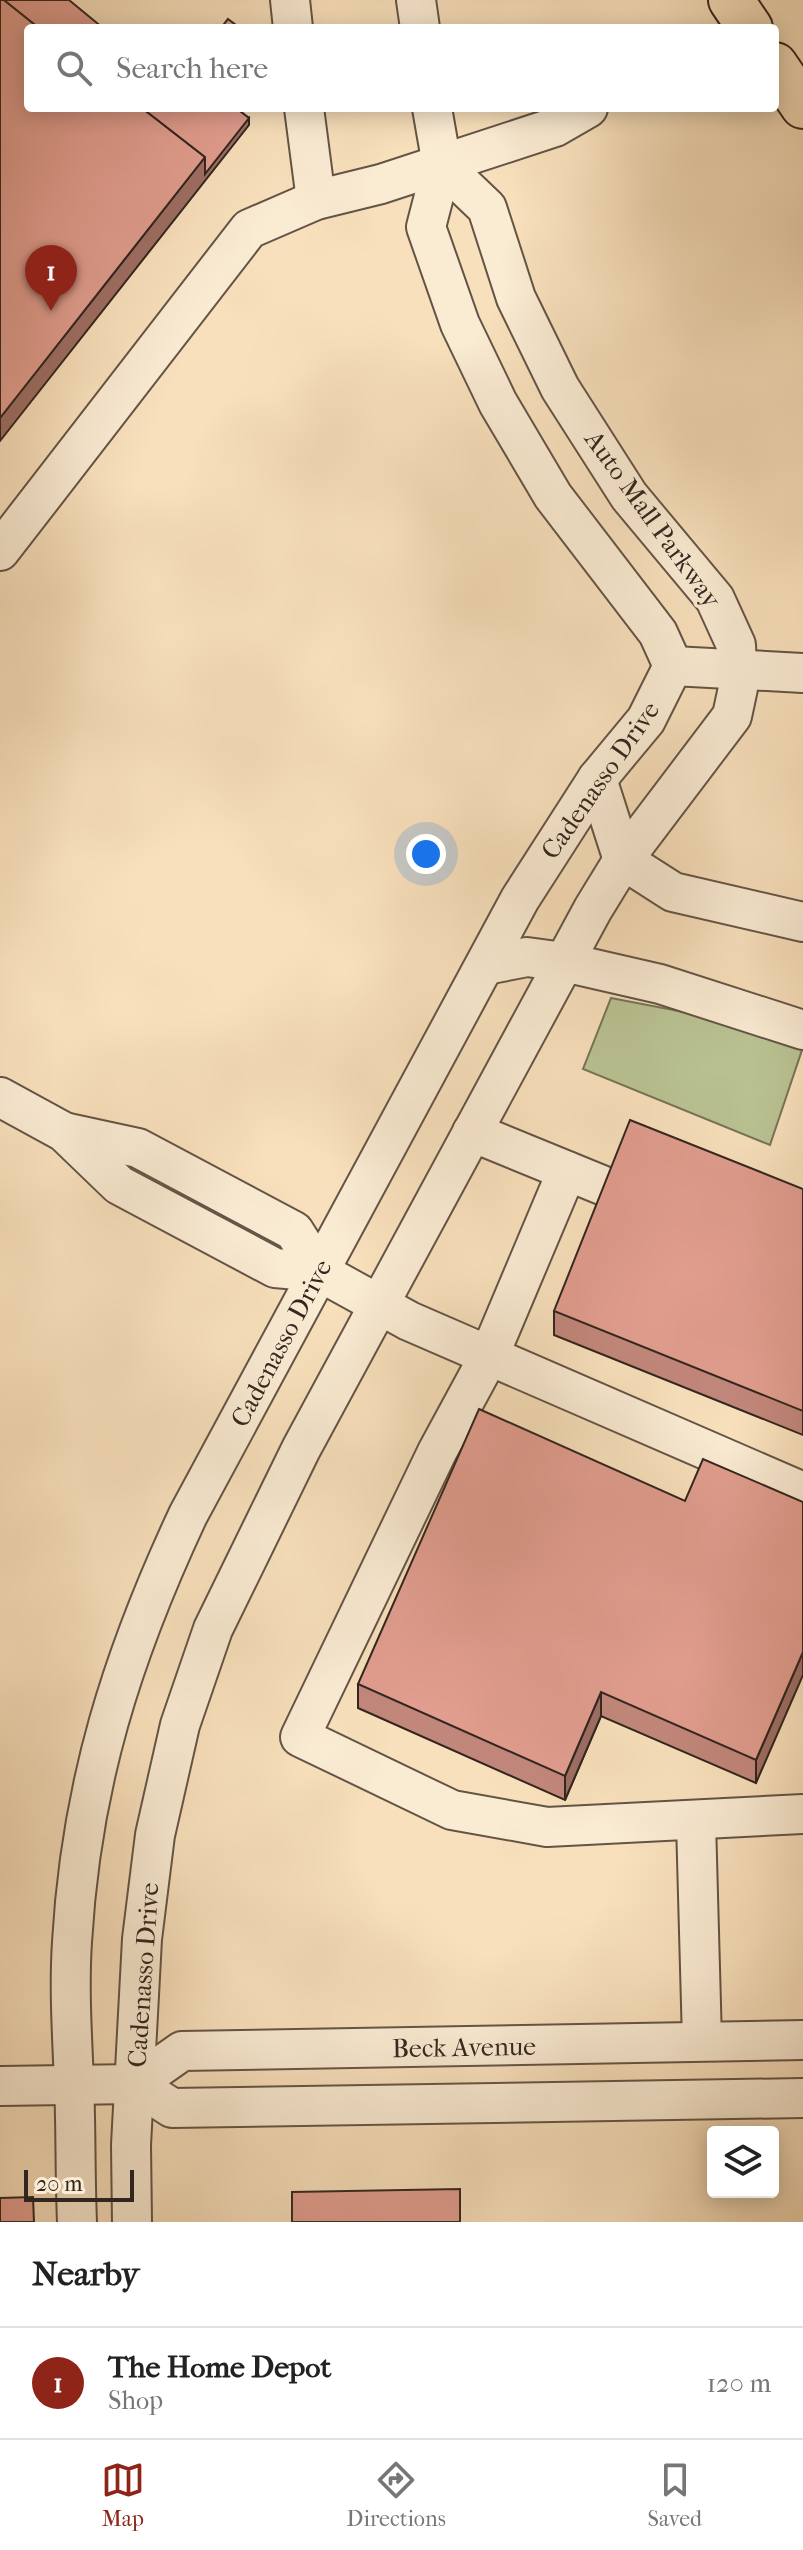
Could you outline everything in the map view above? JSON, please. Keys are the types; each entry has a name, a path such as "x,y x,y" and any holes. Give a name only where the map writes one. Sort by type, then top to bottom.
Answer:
{"highway":[{"path":"731,0 747,24"},
{"path":"779,71 803,106"}],"street":[{"path":"290,0 293,24"},
{"path":"416,0 419,24"},
{"path":"305,112 316,200"},
{"path":"433,112 442,165 426,227 460,324 498,403 553,496 658,633 673,666 803,673"},
{"path":"0,551 249,229 316,200 442,165 555,127 581,112"},
{"name":"Auto Mall Parkway","path":"442,165 487,208 516,298 560,388 629,496 715,599 736,645 739,670"},
{"name":"Cadenasso Drive","path":"77,2222 71,2003 76,1884 93,1782 109,1715 147,1603 188,1515 550,849 597,779 646,720 673,666"},
{"name":"Cadenasso Drive","path":"132,2222 131,2145 144,1924 155,1835 180,1725 213,1629 257,1534 564,962 623,860 732,716 739,670"},
{"path":"597,779 623,860 673,892 803,922"},
{"path":"486,965 527,957 564,962 660,984 803,1030"},
{"path":"0,1097 64,1132 138,1148 294,1231 320,1272 379,1305 803,1492"},
{"path":"472,1132 631,1197"},
{"path":"567,1171 489,1356 437,1452 300,1737 452,1810 547,1827 696,1822 803,1814"},
{"path":"696,1822 702,2041"},
{"name":"Beck Avenue","path":"135,2084 182,2051 803,2040"},
{"path":"0,2086 135,2084 172,2108 803,2098"}],"green space":[{"path":"611,998 689,1013 803,1047 770,1145 583,1069"}],"building":[{"path":"0,0 4,0 34,24 24,24 24,112 147,112 205,157 0,418"},
{"path":"4,0 69,0 98,24 34,24"},
{"path":"147,112 241,112 249,118 205,174 205,157"},
{"path":"630,1120 803,1189 803,1411 554,1311"},
{"path":"479,1409 685,1501 703,1459 803,1502 803,1652 756,1760 601,1692 565,1776 358,1684"},
{"path":"460,2189 460,2222 292,2222 292,2192"},
{"path":"33,2197 34,2222 0,2222 0,2198"}],"place":[{"name":"The Home Depot","path":"51,311"}]}
